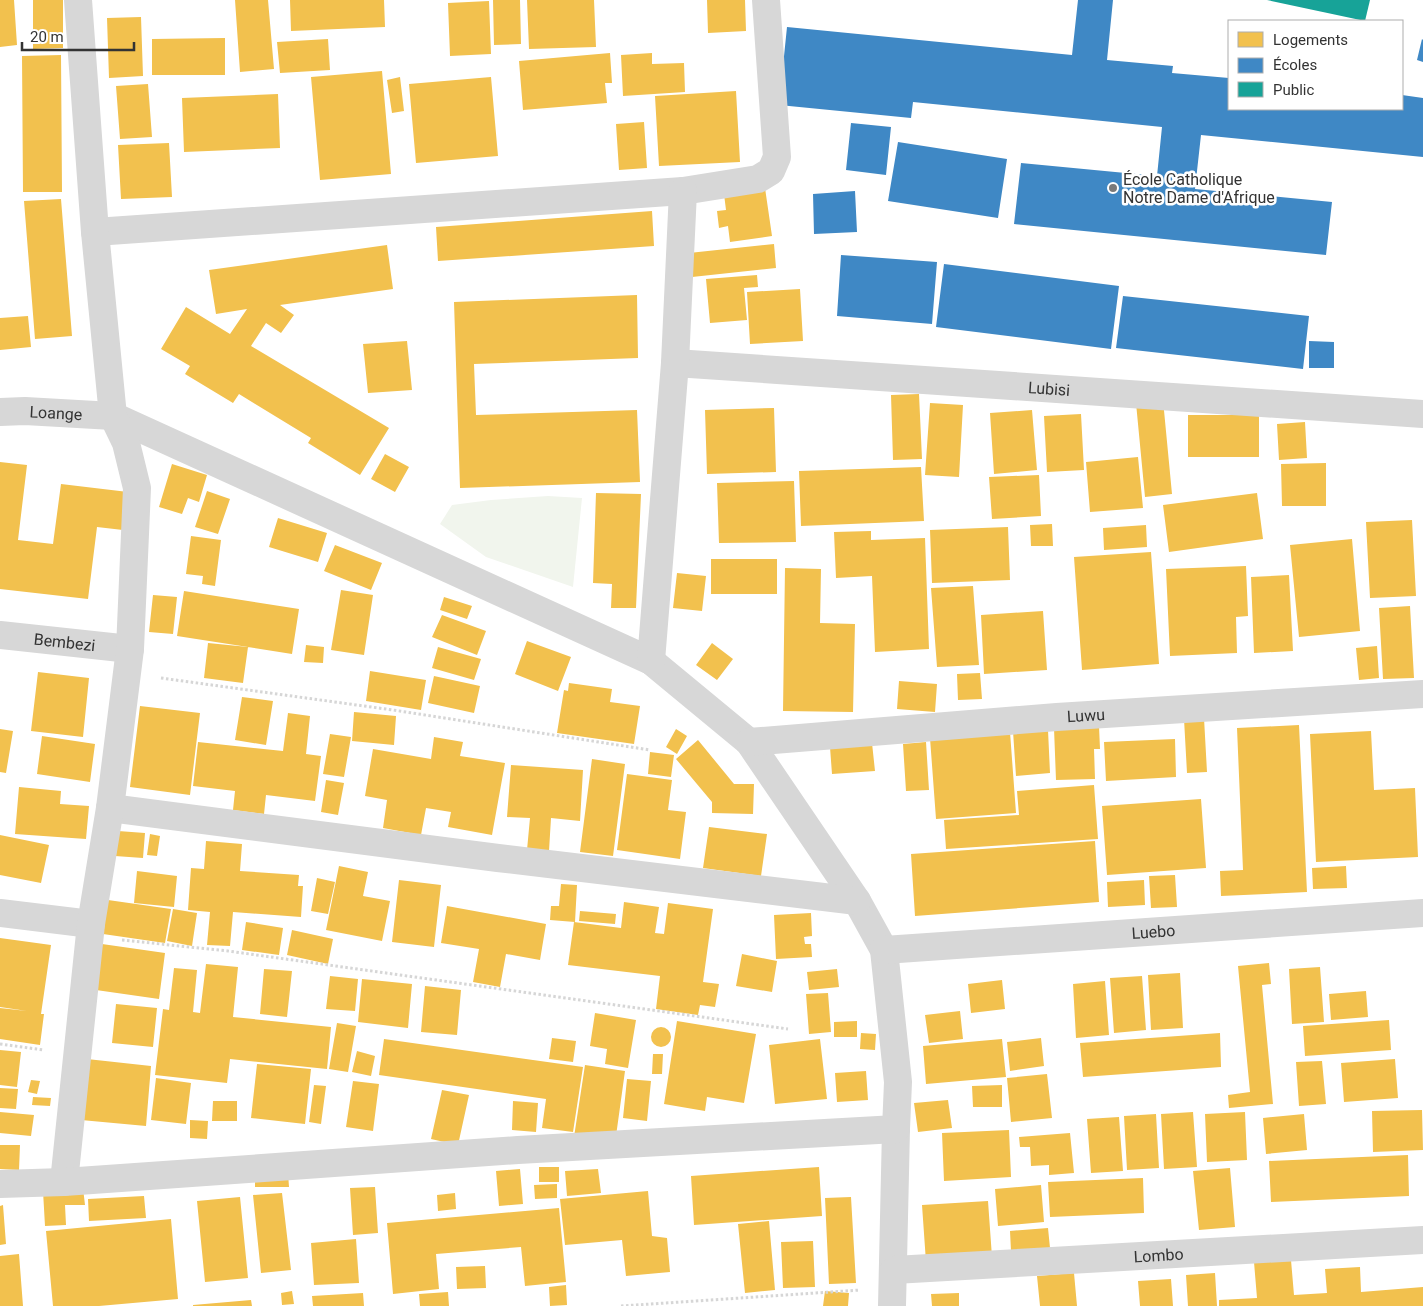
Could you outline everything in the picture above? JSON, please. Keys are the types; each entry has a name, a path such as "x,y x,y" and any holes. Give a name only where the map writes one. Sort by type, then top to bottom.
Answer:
{"street":[{"path":"64,1182 90,930 110,808 129,661 137,488 126,443 113,416 95,232 78,0"},
{"path":"95,232 682,191 758,179 771,171 778,157 766,0"},
{"path":"651,661 675,363 682,191"},
{"name":"Lubisi","path":"675,363 1423,414"},
{"name":"Loange","path":"0,412 25,410 113,416"},
{"path":"113,416 651,661 749,742 857,901 884,950 898,1082 893,1288"},
{"name":"Bembezi","path":"0,635 129,661"},
{"name":"Luwu","path":"749,742 1057,717 1423,694"},
{"path":"110,808 507,859 857,901"},
{"path":"0,913 90,930"},
{"name":"Luebo","path":"884,950 1423,913"},
{"path":"0,1184 64,1182 518,1150 896,1129"},
{"name":"Lombo","path":"893,1288 1423,1240"}],"path":[{"path":"129,661 383,709 650,750"},
{"path":"90,930 228,951 788,1028"},
{"path":"0,1044 76,1055"},
{"path":"621,1306 893,1288"}],"shaded area":[{"path":"548,496 582,498 573,587 486,557 440,524 452,505"}],"building: Logements":[{"path":"0,0 14,0 17,45 0,47"},
{"path":"33,0 63,0 63,48 33,49"},
{"path":"235,0 268,0 274,69 240,72"},
{"path":"290,0 384,0 385,27 291,31"},
{"path":"493,0 520,0 521,44 494,45"},
{"path":"527,0 594,0 596,47 529,49"},
{"path":"707,0 745,0 746,31 708,33"},
{"path":"489,1 491,54 450,56 448,3"},
{"path":"141,17 143,76 109,78 107,18"},
{"path":"225,38 225,75 152,75 152,39"},
{"path":"328,39 330,70 280,73 277,42"},
{"path":"610,53 612,83 605,83 607,103 523,110 519,61"},
{"path":"652,53 652,64 684,63 685,92 623,96 621,55"},
{"path":"61,55 62,192 23,192 22,56"},
{"path":"382,71 391,174 320,180 311,77"},
{"path":"400,77 404,111 392,113 387,80"},
{"path":"491,77 498,156 416,163 409,84"},
{"path":"148,84 152,137 120,139 116,86"},
{"path":"736,91 740,162 659,166 655,96"},
{"path":"278,94 280,148 184,152 182,98"},
{"path":"644,122 647,168 619,170 616,124"},
{"path":"169,143 172,197 121,199 118,145"},
{"path":"765,188 772,236 730,242 728,226 719,228 717,211 726,210 724,194"},
{"path":"61,199 72,336 35,339 24,201"},
{"path":"652,211 654,246 438,261 436,227"},
{"path":"774,244 776,268 692,277 689,253"},
{"path":"387,245 393,289 280,305 294,315 281,333 266,323 251,346 389,428 360,475 308,443 311,438 239,394 233,403 185,374 190,366 161,349 186,307 230,334 247,309 216,314 209,270"},
{"path":"757,275 758,287 744,288 747,320 710,323 706,279"},
{"path":"800,289 803,341 750,344 747,292"},
{"path":"637,295 638,358 474,364 476,415 637,410 640,482 460,488 454,302"},
{"path":"28,316 31,347 0,350 0,318"},
{"path":"407,341 412,390 368,393 363,344"},
{"path":"919,394 922,459 893,460 891,395"},
{"path":"1163,400 1172,494 1145,497 1136,403"},
{"path":"930,403 963,405 959,477 925,475"},
{"path":"774,408 776,472 707,474 705,410"},
{"path":"1032,410 1037,470 994,474 990,413"},
{"path":"1081,414 1084,470 1047,472 1044,416"},
{"path":"1188,415 1259,415 1259,457 1188,457"},
{"path":"1305,422 1307,458 1279,460 1277,424"},
{"path":"385,454 409,467 395,492 371,479"},
{"path":"1138,457 1143,508 1090,512 1086,462"},
{"path":"0,462 27,465 18,540 53,544 61,484 128,492 123,530 97,527 88,599 0,589"},
{"path":"1326,463 1326,506 1282,506 1281,464"},
{"path":"172,464 207,475 199,502 188,498 182,514 159,507"},
{"path":"921,467 924,521 801,526 799,471"},
{"path":"1039,475 1041,516 992,519 989,477"},
{"path":"794,481 796,542 719,543 717,483"},
{"path":"207,491 230,499 218,534 195,527"},
{"path":"596,493 641,494 636,608 611,608 612,584 593,583"},
{"path":"1257,493 1263,539 1169,552 1163,505"},
{"path":"278,518 327,533 318,562 269,547"},
{"path":"1412,520 1416,596 1370,598 1366,522"},
{"path":"1052,524 1053,546 1031,546 1030,525"},
{"path":"1146,525 1147,547 1104,550 1103,528"},
{"path":"1008,527 1010,580 932,583 930,530"},
{"path":"871,531 871,540 925,538 929,649 875,652 872,576 836,578 834,532"},
{"path":"191,536 221,540 215,586 202,584 203,576 186,574"},
{"path":"1352,539 1360,631 1299,637 1290,545"},
{"path":"335,545 382,563 371,590 324,571"},
{"path":"1151,552 1159,664 1082,670 1074,557"},
{"path":"711,559 777,559 777,594 711,594"},
{"path":"1246,566 1248,616 1236,617 1237,653 1170,656 1166,569"},
{"path":"785,568 821,569 820,623 855,624 853,712 783,711"},
{"path":"677,573 706,576 702,611 673,608"},
{"path":"1289,575 1293,651 1254,653 1251,577"},
{"path":"973,586 979,665 937,667 931,588"},
{"path":"341,590 373,595 364,655 331,650"},
{"path":"184,591 299,609 292,654 177,636"},
{"path":"153,595 177,597 173,634 149,632"},
{"path":"444,597 472,606 467,619 440,610"},
{"path":"1410,606 1414,678 1383,679 1379,608"},
{"path":"1043,611 1047,670 984,674 981,615"},
{"path":"442,615 486,631 477,655 432,637"},
{"path":"527,641 571,657 558,691 515,674"},
{"path":"208,643 248,647 243,683 204,678"},
{"path":"712,643 733,659 717,680 696,665"},
{"path":"306,645 324,647 323,663 304,662"},
{"path":"1377,646 1379,678 1359,680 1356,648"},
{"path":"438,647 481,659 474,680 432,668"},
{"path":"370,671 426,680 421,710 366,701"},
{"path":"38,672 89,678 83,737 31,731"},
{"path":"980,673 982,699 958,700 957,674"},
{"path":"434,676 480,686 474,713 428,703"},
{"path":"899,681 937,684 935,712 897,709"},
{"path":"569,683 612,689 610,702 640,706 634,744 557,733 564,690 568,691"},
{"path":"242,697 273,701 266,745 235,740"},
{"path":"140,706 200,713 190,795 130,787"},
{"path":"354,712 396,716 394,745 352,741"},
{"path":"288,713 310,716 306,754 321,756 315,801 266,795 264,814 233,810 235,791 193,786 198,742 283,751"},
{"path":"1204,718 1207,772 1187,773 1184,719"},
{"path":"1299,725 1307,892 1221,896 1220,871 1243,870 1237,728"},
{"path":"1099,726 1100,749 1094,749 1095,779 1056,780 1054,728"},
{"path":"0,729 13,731 6,773 0,772"},
{"path":"676,729 687,736 677,754 666,747"},
{"path":"1048,730 1050,773 1016,776 1013,731"},
{"path":"1371,731 1374,790 1415,788 1418,857 1316,862 1310,734"},
{"path":"1010,732 1016,813 936,819 930,738"},
{"path":"330,734 351,737 344,777 323,774"},
{"path":"42,736 95,744 90,782 37,774"},
{"path":"434,737 463,742 460,756 505,763 492,835 448,827 451,812 426,808 421,835 383,828 387,800 365,796 373,749 431,759"},
{"path":"1175,739 1176,777 1106,781 1104,742"},
{"path":"698,740 734,784 754,784 753,814 712,813 712,802 676,759"},
{"path":"926,742 929,790 906,791 903,744"},
{"path":"872,743 875,771 832,774 830,747"},
{"path":"650,752 674,755 671,777 648,774"},
{"path":"592,759 625,764 613,856 580,852"},
{"path":"511,765 583,770 580,821 551,818 549,851 527,850 530,818 507,817"},
{"path":"627,774 672,780 668,810 686,812 680,859 617,850"},
{"path":"326,780 344,783 338,815 321,812"},
{"path":"1094,785 1098,839 946,849 944,820 1019,815 1017,791"},
{"path":"19,787 61,791 60,804 89,806 86,839 15,834"},
{"path":"1201,799 1206,868 1107,875 1102,806"},
{"path":"709,827 767,834 761,876 703,868"},
{"path":"118,831 145,833 143,858 115,856"},
{"path":"150,834 160,836 157,856 147,855"},
{"path":"0,835 49,845 41,883 0,875"},
{"path":"206,841 242,844 240,871 299,875 298,886 303,886 301,917 233,912 230,946 207,945 210,912 188,910 191,868 204,869"},
{"path":"1095,841 1099,902 915,916 911,854"},
{"path":"339,866 368,872 363,896 390,901 382,941 326,930"},
{"path":"1346,866 1347,888 1313,889 1312,868"},
{"path":"137,871 177,876 174,907 134,903"},
{"path":"1175,875 1177,907 1151,908 1149,876"},
{"path":"317,878 335,882 328,914 311,911"},
{"path":"399,880 441,885 434,947 392,942"},
{"path":"1144,880 1145,905 1108,907 1107,882"},
{"path":"561,884 577,885 575,922 550,920 551,906 559,906"},
{"path":"108,900 171,909 165,943 103,934"},
{"path":"624,902 659,907 655,933 664,934 668,903 713,909 703,982 719,984 715,1007 700,1005 698,1015 656,1009 660,976 568,965 574,922 621,928"},
{"path":"447,906 546,924 540,960 506,954 500,987 473,982 479,949 441,943"},
{"path":"173,909 197,913 192,946 167,941"},
{"path":"580,911 616,914 615,924 579,921"},
{"path":"811,913 812,936 804,937 805,944 811,944 812,957 776,959 774,915"},
{"path":"246,922 283,928 279,955 242,950"},
{"path":"292,930 333,939 328,964 287,955"},
{"path":"0,938 51,945 41,1014 44,1014 40,1045 0,1039 0,1008 27,1011 0,1007"},
{"path":"95,943 165,953 159,999 89,989"},
{"path":"742,954 777,961 772,992 736,986"},
{"path":"1269,963 1271,984 1262,985 1273,1104 1229,1108 1228,1095 1250,1092 1238,966"},
{"path":"206,964 238,967 233,1017 331,1027 327,1069 230,1059 227,1083 155,1075 163,1009 169,1010 174,968 197,970 193,1012 200,1013"},
{"path":"1320,967 1324,1022 1292,1024 1289,969"},
{"path":"264,969 292,971 287,1017 260,1014"},
{"path":"837,969 839,987 809,990 807,972"},
{"path":"1180,973 1183,1028 1151,1030 1148,975"},
{"path":"330,976 358,979 355,1011 326,1009"},
{"path":"1142,976 1146,1030 1114,1033 1110,978"},
{"path":"362,979 412,984 408,1028 358,1022"},
{"path":"1002,980 1005,1009 971,1013 968,984"},
{"path":"1105,981 1109,1035 1076,1038 1073,984"},
{"path":"425,986 461,990 457,1035 421,1032"},
{"path":"1366,991 1368,1017 1331,1020 1329,994"},
{"path":"828,993 831,1032 809,1034 806,994"},
{"path":"116,1004 157,1008 153,1047 112,1043"},
{"path":"960,1011 963,1039 929,1043 925,1015"},
{"path":"595,1013 636,1020 628,1068 605,1064 607,1049 590,1046"},
{"path":"1389,1020 1391,1050 1305,1056 1303,1026"},
{"path":"677,1021 756,1034 744,1103 707,1097 705,1111 664,1104"},
{"path":"857,1021 857,1037 834,1037 834,1022"},
{"path":"337,1023 356,1026 348,1072 329,1069"},
{"path":"661,1027 668,1030 671,1037 668,1044 661,1047 654,1044 651,1037 654,1030"},
{"path":"861,1033 876,1034 875,1050 860,1049"},
{"path":"1220,1033 1221,1067 1083,1077 1080,1043"},
{"path":"552,1038 576,1041 573,1062 549,1059"},
{"path":"1041,1038 1044,1066 1010,1071 1007,1042"},
{"path":"384,1039 583,1067 573,1132 542,1128 546,1099 379,1075"},
{"path":"820,1039 827,1099 775,1104 769,1045"},
{"path":"1002,1039 1006,1077 926,1084 923,1046"},
{"path":"0,1050 21,1052 17,1087 0,1085"},
{"path":"357,1051 375,1056 371,1076 352,1072"},
{"path":"653,1054 663,1054 662,1074 652,1074"},
{"path":"87,1059 151,1066 146,1126 81,1120"},
{"path":"1395,1059 1398,1098 1344,1102 1341,1063"},
{"path":"1322,1061 1326,1104 1299,1106 1296,1062"},
{"path":"257,1064 311,1069 305,1124 251,1118"},
{"path":"585,1065 625,1071 616,1136 574,1137"},
{"path":"866,1071 868,1100 837,1102 835,1073"},
{"path":"1047,1074 1052,1118 1011,1122 1007,1078"},
{"path":"156,1078 191,1083 186,1124 151,1120"},
{"path":"627,1079 651,1081 647,1121 623,1118"},
{"path":"31,1080 40,1081 37,1094 28,1092"},
{"path":"353,1081 379,1084 373,1131 346,1127"},
{"path":"314,1085 326,1086 321,1124 309,1122"},
{"path":"1002,1085 1002,1107 973,1107 972,1086"},
{"path":"0,1088 18,1089 16,1109 0,1108"},
{"path":"442,1090 469,1095 458,1145 431,1139"},
{"path":"33,1097 51,1098 50,1106 32,1105"},
{"path":"948,1100 952,1128 918,1132 914,1103"},
{"path":"213,1101 237,1101 237,1121 212,1121"},
{"path":"513,1101 538,1103 536,1132 512,1130"},
{"path":"1422,1110 1423,1150 1373,1152 1372,1111"},
{"path":"0,1112 34,1115 31,1136 0,1133"},
{"path":"1193,1112 1197,1167 1164,1169 1161,1114"},
{"path":"1245,1112 1247,1160 1207,1162 1205,1114"},
{"path":"1156,1114 1159,1168 1127,1170 1124,1116"},
{"path":"1304,1114 1307,1150 1266,1154 1263,1118"},
{"path":"1119,1117 1123,1171 1091,1173 1087,1119"},
{"path":"190,1120 208,1121 207,1139 190,1138"},
{"path":"1009,1130 1011,1177 944,1181 942,1133"},
{"path":"1070,1133 1074,1173 1049,1175 1049,1165 1031,1166 1030,1147 1020,1147 1019,1137"},
{"path":"0,1145 20,1145 19,1170 0,1169"},
{"path":"1408,1155 1409,1196 1271,1202 1269,1161"},
{"path":"539,1167 559,1167 559,1182 539,1182"},
{"path":"819,1167 822,1216 694,1225 691,1176"},
{"path":"1230,1168 1235,1227 1199,1230 1193,1171"},
{"path":"520,1169 523,1204 499,1206 496,1171"},
{"path":"598,1169 601,1193 567,1196 565,1171"},
{"path":"255,1173 288,1173 289,1187 255,1187"},
{"path":"1143,1178 1144,1213 1050,1217 1048,1182"},
{"path":"557,1184 557,1198 535,1199 534,1185"},
{"path":"1041,1185 1044,1222 998,1226 995,1189"},
{"path":"375,1187 378,1233 353,1235 350,1188"},
{"path":"83,1188 85,1205 65,1205 66,1225 45,1226 43,1191"},
{"path":"648,1191 652,1236 667,1238 670,1272 626,1276 622,1240 565,1245 560,1199"},
{"path":"282,1193 291,1270 261,1273 253,1195"},
{"path":"455,1193 456,1209 438,1211 437,1195"},
{"path":"144,1196 146,1218 89,1221 88,1199"},
{"path":"240,1197 248,1278 205,1282 197,1201"},
{"path":"851,1197 856,1283 829,1284 825,1198"},
{"path":"988,1201 992,1257 926,1262 922,1205"},
{"path":"3,1205 6,1244 0,1245 0,1206"},
{"path":"559,1208 566,1282 525,1286 521,1247 436,1254 439,1289 393,1294 387,1223"},
{"path":"171,1219 178,1299 99,1306 53,1306 46,1231"},
{"path":"769,1221 775,1290 745,1293 738,1224"},
{"path":"1048,1228 1050,1248 1011,1251 1010,1231"},
{"path":"356,1239 359,1283 314,1285 311,1243"},
{"path":"813,1241 815,1287 783,1288 781,1242"},
{"path":"19,1254 23,1306 0,1306 0,1256"},
{"path":"1291,1260 1294,1295 1327,1293 1325,1269 1360,1267 1361,1292 1423,1287 1423,1306 1219,1306 1219,1300 1257,1298 1254,1262"},
{"path":"485,1266 486,1288 457,1289 456,1267"},
{"path":"1074,1273 1077,1306 1040,1306 1037,1276"},
{"path":"1215,1273 1217,1306 1188,1306 1186,1275"},
{"path":"1171,1279 1173,1306 1140,1306 1138,1281"},
{"path":"566,1285 567,1305 550,1306 549,1287"},
{"path":"292,1291 294,1304 282,1305 281,1293"},
{"path":"825,1291 849,1293 848,1306 823,1306"},
{"path":"448,1292 449,1306 420,1306 419,1294"},
{"path":"363,1293 364,1306 313,1306 312,1296"},
{"path":"959,1293 959,1306 932,1306 931,1294"},
{"path":"251,1300 252,1306 193,1306 193,1305"}],"building: Écoles":[{"path":"1078,0 1113,0 1107,60 1173,66 1172,73 1228,78 1228,110 1403,110 1403,95 1423,98 1423,157 1201,135 1195,189 1332,202 1326,255 1014,224 1021,163 1157,176 1162,127 913,102 911,118 779,105 787,27 1072,55"},
{"path":"1423,40 1423,62 1417,60"},
{"path":"851,123 891,127 886,175 846,170"},
{"path":"898,142 1007,159 998,218 888,201"},
{"path":"855,191 857,232 814,234 813,194"},
{"path":"841,255 937,262 932,324 837,316"},
{"path":"944,264 1119,286 1111,349 936,327"},
{"path":"1123,296 1309,316 1303,369 1116,348"},
{"path":"1309,341 1334,342 1334,368 1309,368"}],"building: Public":[{"path":"1267,0 1370,0 1365,20"}],"place":[{"name":"École Catholique Notre Dame d'Afrique","path":"1113,188"}]}
